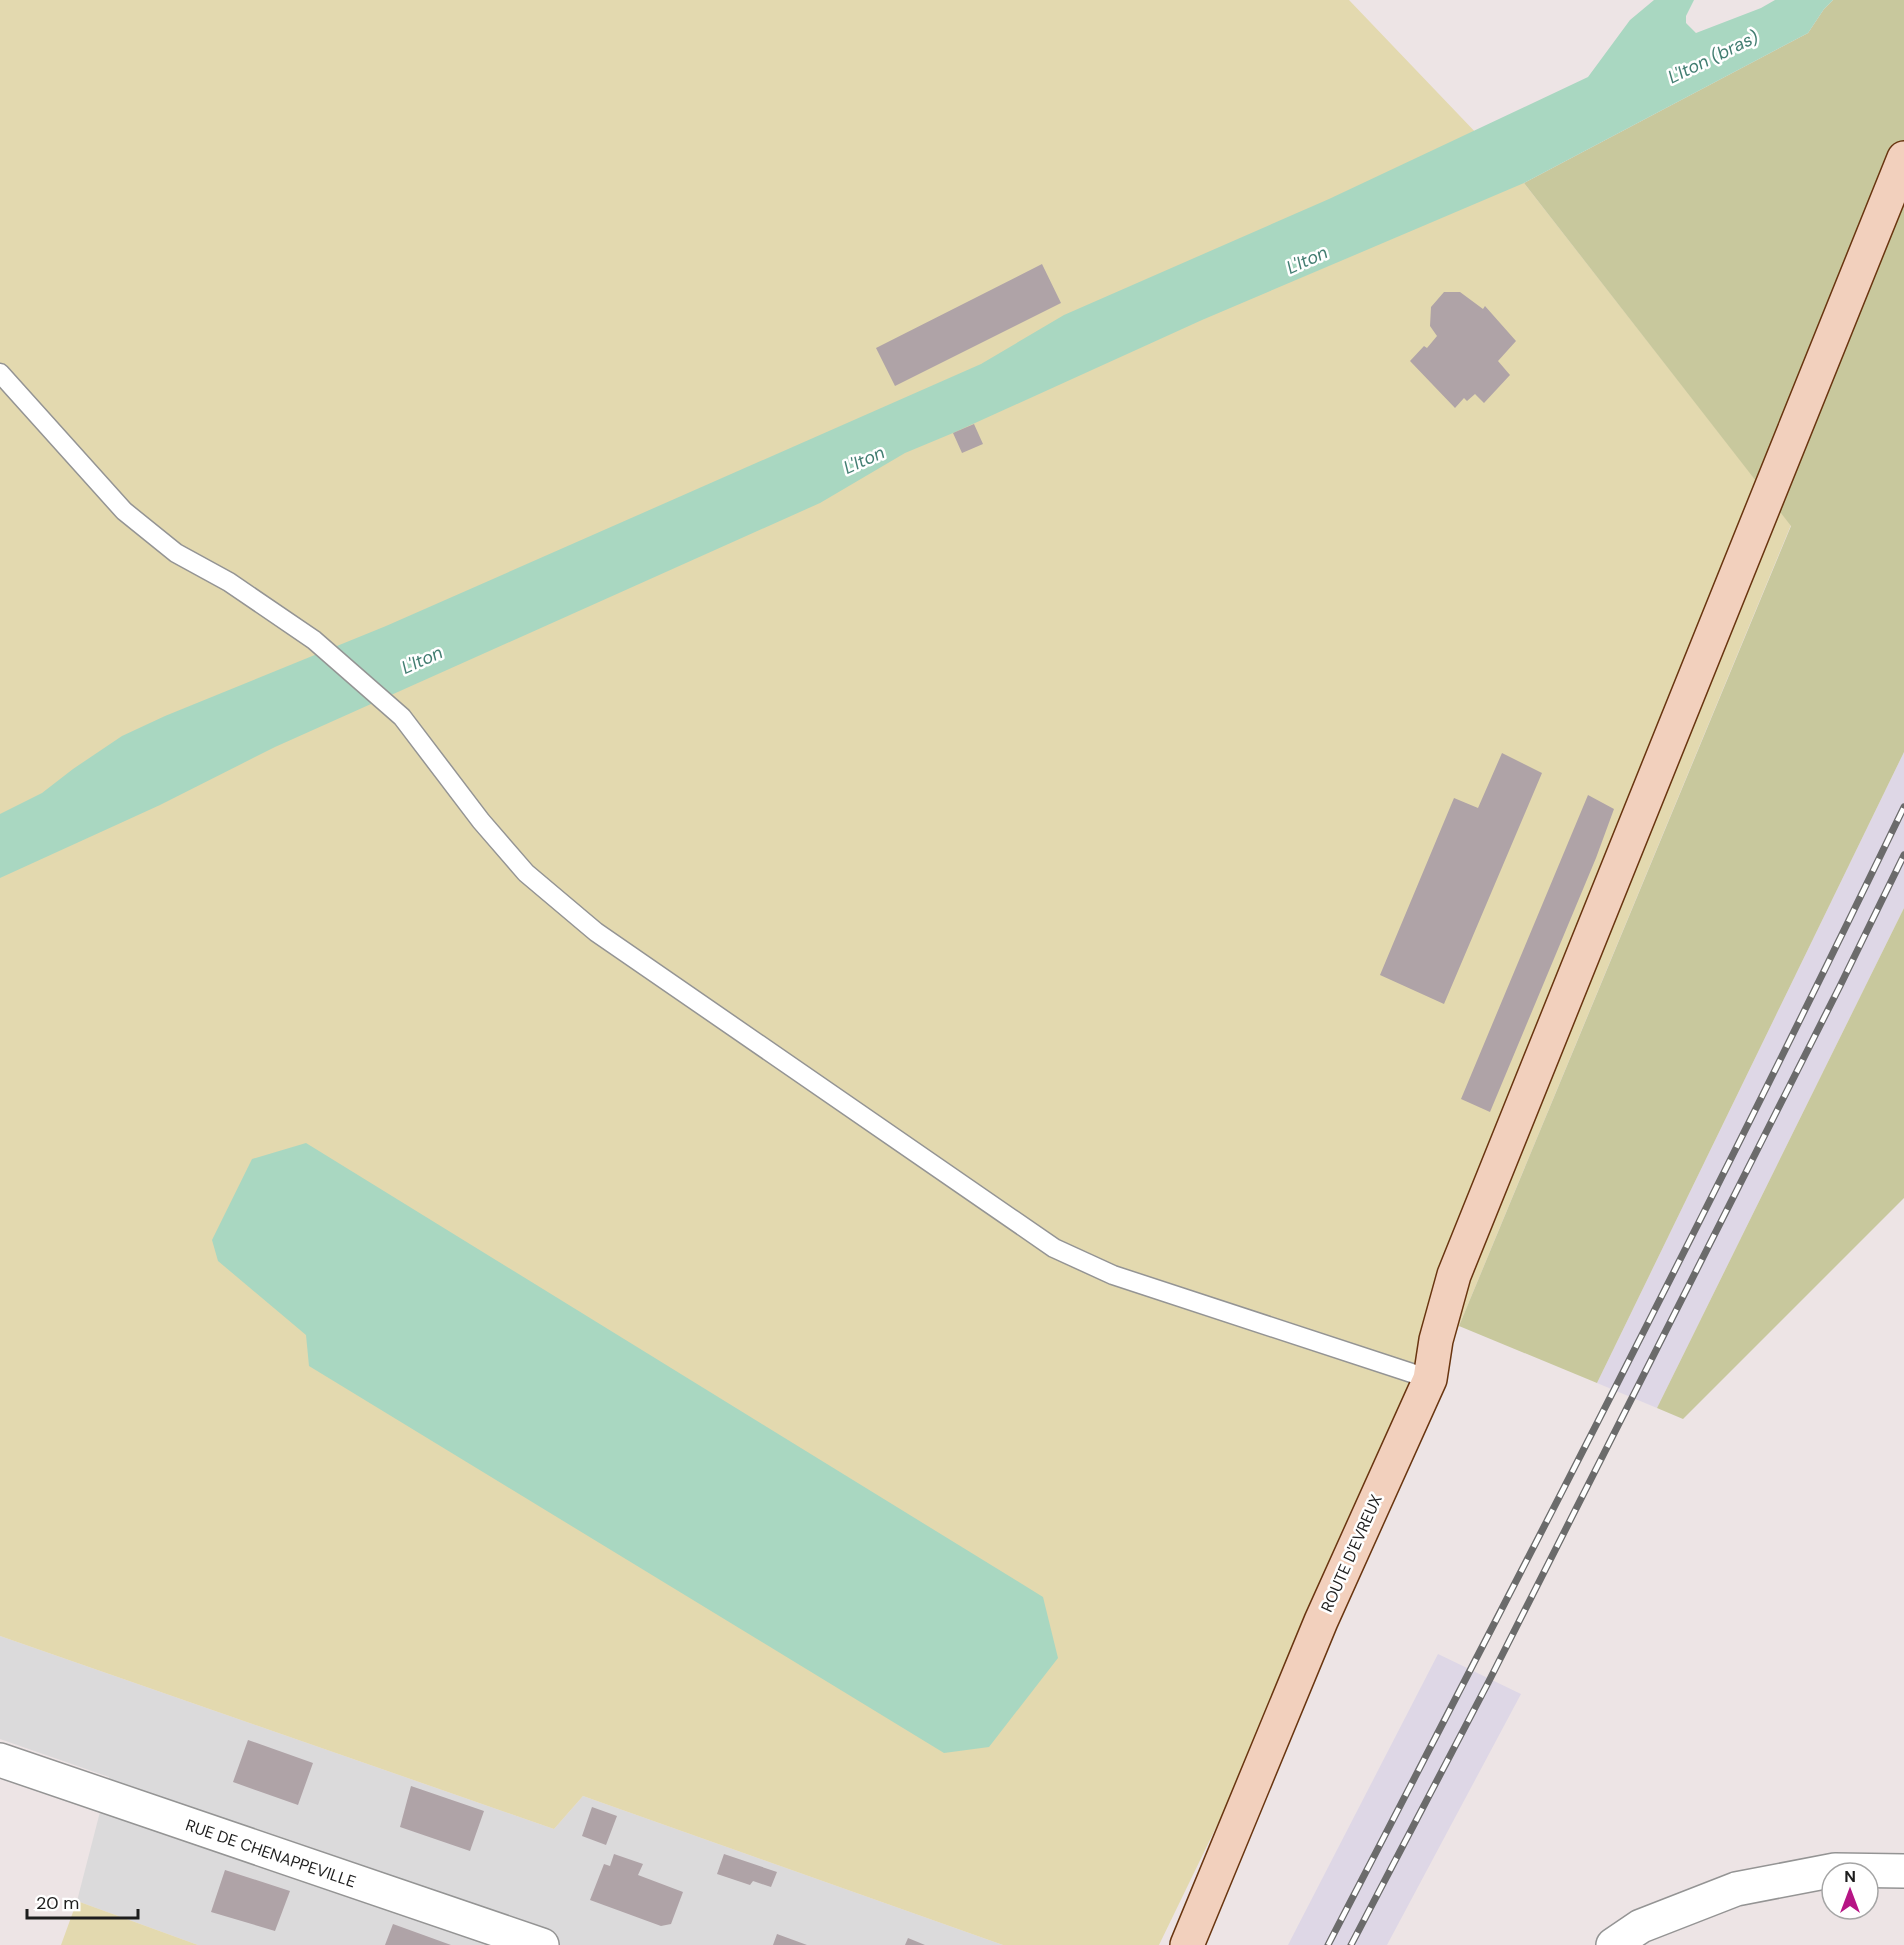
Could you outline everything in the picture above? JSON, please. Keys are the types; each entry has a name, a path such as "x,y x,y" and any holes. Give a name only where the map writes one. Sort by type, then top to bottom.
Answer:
{"main road":[{"name":"ROUTE D'EVREUX","path":"1187,1945 1321,1621 1430,1379 1436,1340 1454,1275 1904,158"}],"street":[{"name":"RUE DE CHENAPPEVILLE","path":"0,1760 543,1945"},
{"path":"1613,1945 1641,1926 1736,1889 1835,1870 1904,1871"}],"lane":[{"path":"0,373 124,511 176,553 229,582 314,640 402,717 481,821 526,873 596,932 1054,1248 1113,1275 1430,1379"}],"shaded area":[{"path":"0,0 1349,0 1524,183 1791,525 1459,1326 1159,1945 1003,1945 583,1796 554,1829 0,1636"},
{"path":"1833,0 1904,0 1904,752 1597,1383 1459,1326 1791,526 1524,183 1808,33"},
{"path":"1904,752 1904,908 1657,1408 1597,1383"},
{"path":"1904,908 1904,1198 1683,1419 1657,1408"},
{"path":"0,1636 554,1829 583,1796 1003,1945 198,1945 77,1901 109,1777 0,1739"},
{"path":"1438,1654 1521,1694 1387,1945 1288,1945"},
{"path":"77,1901 198,1945 61,1945"}],"water":[{"path":"1654,0 1694,0 1686,16 1686,23 1696,33 1761,8 1775,0 1833,0 1808,33 1524,183 1202,320 905,453 820,503 275,747 160,805 0,878 0,814 42,793 122,736 165,716 386,626 981,364 1064,315 1329,199 1588,77 1630,20"},
{"path":"306,1143 1043,1597 1058,1658 989,1747 944,1753 309,1366 306,1335 218,1261 212,1240 252,1159"}],"building":[{"path":"1042,264 1061,303 895,386 876,348"},
{"path":"1444,292 1460,292 1483,309 1485,306 1516,341 1498,361 1510,375 1484,403 1475,394 1467,401 1464,398 1455,408 1410,361 1424,346 1427,348 1437,336 1430,326 1431,307"},
{"path":"974,424 983,444 962,453 953,433"},
{"path":"1502,753 1542,773 1444,1004 1380,975 1454,798 1478,808"},
{"path":"1588,795 1614,809 1596,858 1490,1112 1461,1099"},
{"path":"248,1740 313,1763 298,1805 233,1782"},
{"path":"411,1786 484,1811 470,1851 400,1827"},
{"path":"592,1807 617,1816 606,1845 582,1836"},
{"path":"614,1854 643,1864 638,1875 683,1892 671,1924 661,1926 590,1900 604,1864 610,1866"},
{"path":"724,1854 777,1872 771,1887 753,1881 750,1885 717,1874"},
{"path":"225,1870 290,1891 275,1931 211,1912"},
{"path":"393,1924 451,1945 385,1945"},
{"path":"777,1934 807,1945 773,1945"},
{"path":"908,1938 925,1945 905,1945"}],"railway":[{"path":"1328,1945 1692,1236 1904,807"},
{"path":"1351,1945 1488,1683 1904,855"}],"water label":[{"name":"L'Iton (bras)","path":"1713,57"},
{"name":"L'Iton","path":"1307,260"},
{"name":"L'Iton","path":"864,460"},
{"name":"L'Iton","path":"422,660"}]}
